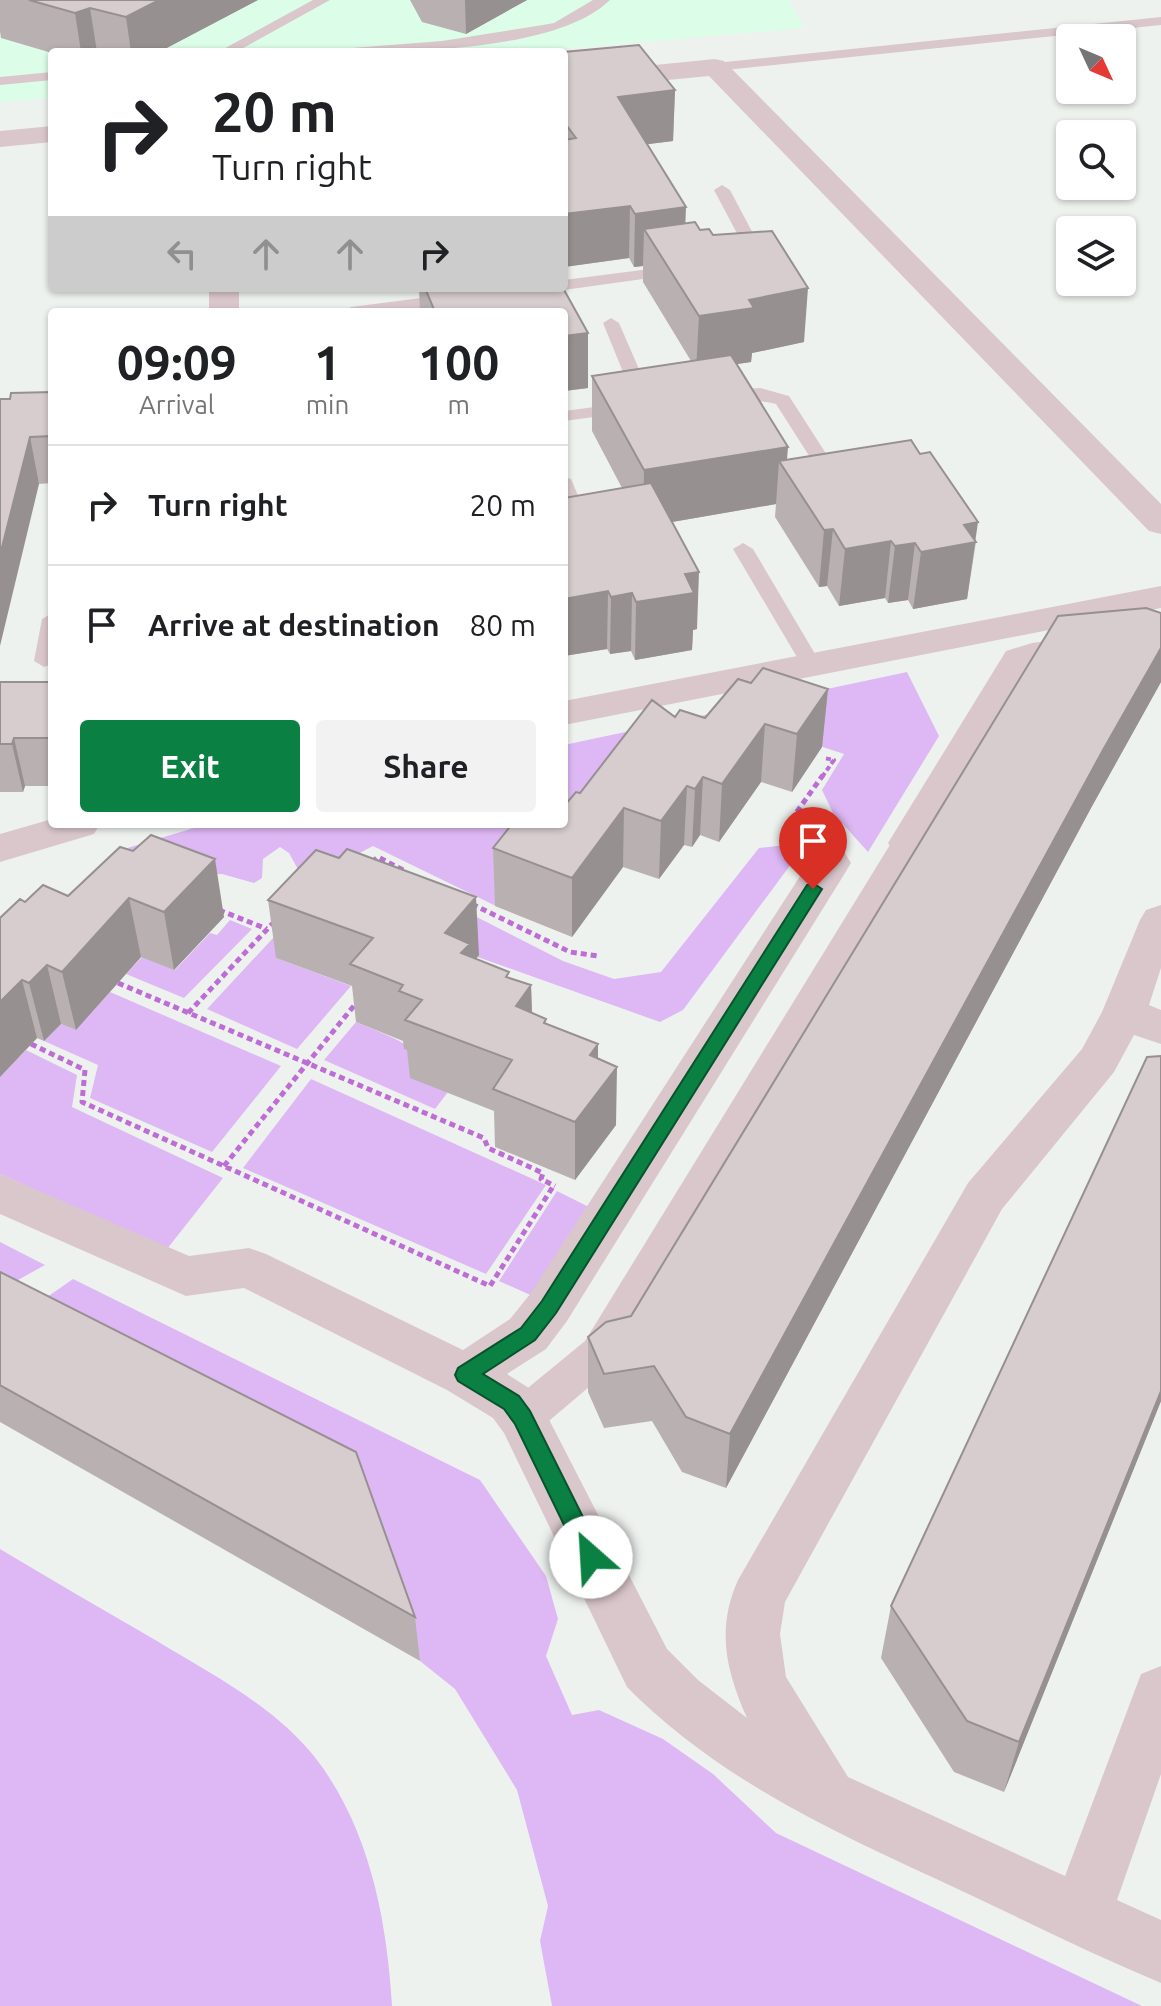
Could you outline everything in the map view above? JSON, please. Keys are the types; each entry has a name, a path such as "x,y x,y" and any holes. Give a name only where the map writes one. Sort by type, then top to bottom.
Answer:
{"street":[{"path":"568,82 715,67 888,240 1161,524"},
{"path":"0,139 48,134"},
{"path":"568,712 1161,597"},
{"path":"522,1418 600,1353 1019,659 1032,654 1161,637"},
{"path":"0,848 67,828"},
{"path":"465,1375 528,1334 549,1307 830,863"},
{"path":"830,1801 772,1705 757,1669 752,1637 758,1598 985,1196 1098,1060 1143,1020 1138,971 1161,920"},
{"path":"0,1193 186,1276 249,1268 465,1375 511,1403 522,1418 647,1668 676,1700 730,1743 830,1801 1161,1952"},
{"path":"1081,1915 1161,1693"}],"lane":[{"path":"233,48 323,0"},
{"path":"403,48 442,45 558,26 603,0"},
{"path":"715,67 1161,21"},
{"path":"0,81 48,76"},
{"path":"720,263 747,252 749,241 722,190"},
{"path":"568,284 696,268"},
{"path":"382,308 475,296"},
{"path":"568,415 652,404 611,323"},
{"path":"701,398 760,393 783,400 836,482"},
{"path":"743,549 811,664"},
{"path":"44,661 48,640"}],"path":[{"path":"791,820 834,760 824,758"},
{"path":"368,865 378,857 419,878"},
{"path":"460,898 570,952 598,956"},
{"path":"210,907 267,929"},
{"path":"188,1013 278,918"},
{"path":"118,983 484,1138 488,1148 543,1173 541,1179 609,1211"},
{"path":"224,1166 365,992"},
{"path":"31,1044 85,1070 82,1102 490,1286 554,1185"}],"shaded area":[{"path":"0,0 789,0 804,28 568,48 48,48 48,98 0,103"},
{"path":"907,672 939,736 868,852 833,813 822,790 844,754 759,726 500,908 373,846 350,858 300,873 289,853 280,847 263,859 262,878 254,883 222,874 178,875 121,850 194,828 568,828 568,744"},
{"path":"794,844 800,852 683,1010 660,1022 399,929 276,958 351,986 297,1049 207,1009 325,882 379,867 563,961 614,979 661,972 759,848"},
{"path":"230,920 252,929 184,998 126,974 142,957 175,970 210,933 217,935"},
{"path":"110,992 281,1066 212,1152 90,1098 98,1065 44,1041 61,1024 76,1030"},
{"path":"356,1022 410,1047 428,1064 448,1092 435,1109 324,1060"},
{"path":"26,1050 77,1075 72,1107 223,1178 167,1249 0,1174 0,1077"},
{"path":"311,1079 546,1185 486,1274 243,1168"},
{"path":"557,1191 593,1209 535,1297 499,1281"},
{"path":"0,1242 45,1265 0,1290"},
{"path":"73,1279 480,1480 546,1576 558,1619 546,1656 572,1715 599,1710 663,1739 713,1774 776,1833 1142,2006 552,2006 540,1941 548,1906 517,1790 455,1689 420,1661 362,1498 20,1303 50,1295"},
{"path":"0,1549 243,1693 301,1741 335,1787 363,1846 386,1942 392,2006 0,2006"}],"building":[{"path":"29,0 159,0 126,17 90,8 75,13"},
{"path":"639,45 675,90 618,97 686,207 635,214 630,206 568,214 568,139 576,138 568,127 568,52"},
{"path":"695,222 700,230 709,229 713,235 772,231 808,288 749,300 754,308 699,316 644,229"},
{"path":"427,292 565,292 588,333 568,336 568,308 433,308"},
{"path":"731,355 788,447 644,470 592,376"},
{"path":"48,392 48,436 30,437 0,555 0,399 10,399 11,393"},
{"path":"911,440 920,454 930,452 978,522 964,525 976,542 921,552 915,543 895,546 891,541 845,549 833,529 824,530 779,461"},
{"path":"651,483 699,572 685,574 694,593 636,602 632,593 611,597 608,591 568,598 568,497"},
{"path":"1146,608 1161,613 1161,648 730,1434 686,1417 654,1366 604,1374 588,1337 606,1322 631,1316 1058,616"},
{"path":"763,668 828,689 797,734 765,724 722,784 703,777 695,789 687,786 661,821 624,808 572,878 493,848 509,828 568,828 568,801 576,792 580,793 652,700 675,717 680,710 705,718 738,679 751,683"},
{"path":"0,682 48,682 48,738 14,738 12,744 0,744"},
{"path":"151,835 215,859 164,912 129,898 62,972 47,965 29,983 22,980 0,1002 0,918 20,899 25,902 43,885 68,896 120,847 133,851"},
{"path":"347,849 476,897 445,933 470,944 461,953 509,972 506,977 531,985 516,1006 546,1019 544,1023 598,1044 590,1055 617,1067 575,1122 493,1089 512,1060 405,1020 422,1000 399,991 403,985 350,964 373,938 268,900 316,850 339,858"},
{"path":"1161,1056 1161,1391 1019,1742 967,1721 891,1606 1147,1057"},
{"path":"0,1272 356,1452 415,1617 0,1385"}],"route":[{"path":"591,1557 522,1418 511,1403 465,1375 528,1334 549,1307 813,889"}]}
